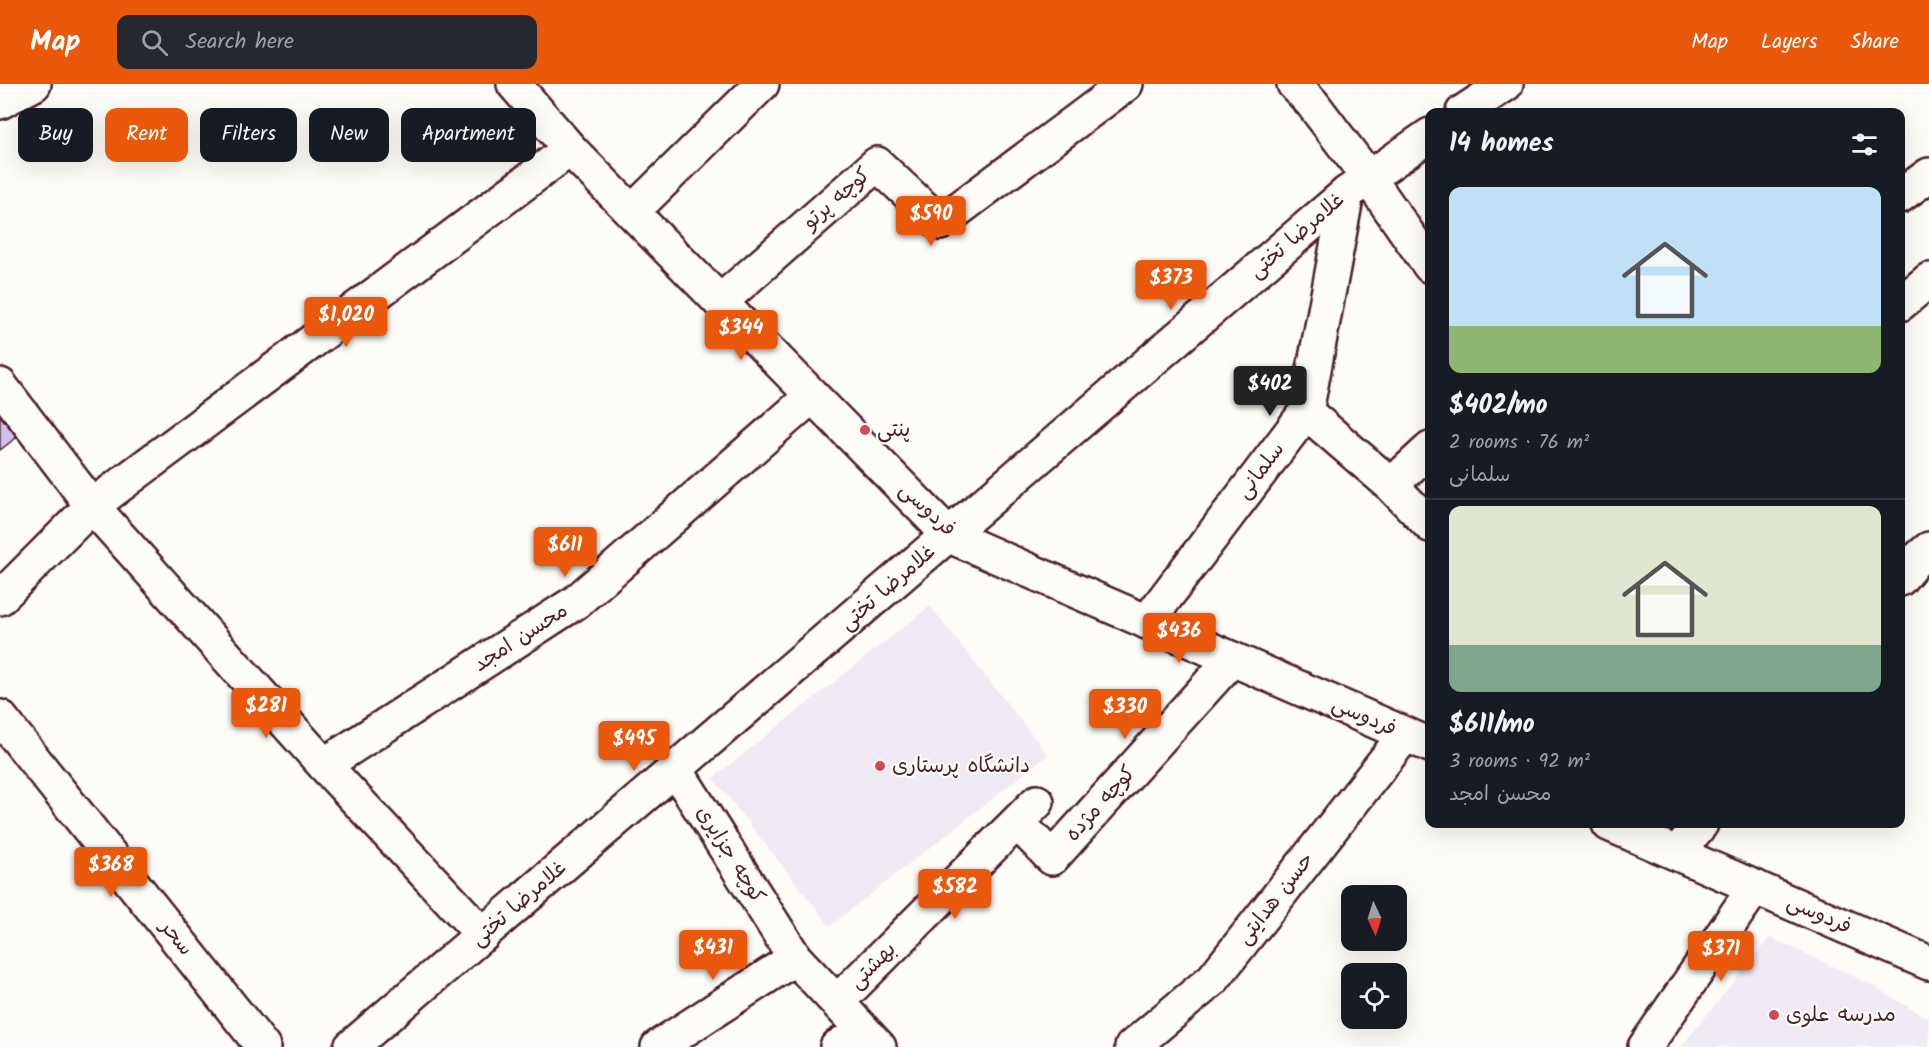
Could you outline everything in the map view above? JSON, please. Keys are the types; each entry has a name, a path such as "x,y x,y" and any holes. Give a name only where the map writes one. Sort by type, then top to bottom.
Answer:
{"street":[{"path":"0,102 34,84"},
{"name":"فردوسی","path":"514,84 570,149 950,536 1418,740"},
{"path":"632,212 762,84"},
{"name":"کوچه پرتو","path":"720,302 877,164 940,223 1126,84"},
{"path":"1294,84 1312,103 1357,185 1425,260"},
{"path":"1469,108 1506,84"},
{"name":"غلامرضا تختی","path":"351,1047 1357,185 1425,138"},
{"path":"0,598 92,506 570,149"},
{"path":"1905,192 1929,175"},
{"name":"سلمانی","path":"1147,622 1306,412 1357,185"},
{"path":"1905,300 1929,280"},
{"path":"0,385 92,506 324,765 483,935"},
{"name":"محسن امجد","path":"324,765 576,602 812,396"},
{"path":"1306,412 1391,484 1425,520"},
{"path":"1391,484 1425,453"},
{"name":"کوچه مژده","path":"1027,812 1052,858 1232,659"},
{"name":"سحر","path":"0,717 263,1047"},
{"name":"حسن هدایتی","path":"1132,1047 1213,979 1418,740"},
{"name":"کوچه جزایری","path":"676,770 795,958 837,1002 860,1041"},
{"name":"بهشتی","path":"837,1002 1027,812"},
{"name":"فردوسی","path":"1618,828 1929,963"},
{"path":"1677,853 1698,828"},
{"path":"1645,1047 1755,887"},
{"path":"658,1047 795,958"}],"shaded area":[{"name":"دانشگاه پرستاری","path":"930,606 1048,755 830,926 713,778"},
{"name":"مدرسه علوی","path":"1770,937 1866,982 1929,1019 1929,1047 1681,1047"}],"building":[{"path":"0,388 30,427 0,450"}],"place":[{"name":"پنتی","path":"865,430"},
{"name":"دانشگاه پرستاری","path":"880,766"},
{"name":"مدرسه علوی","path":"1774,1015"}]}
